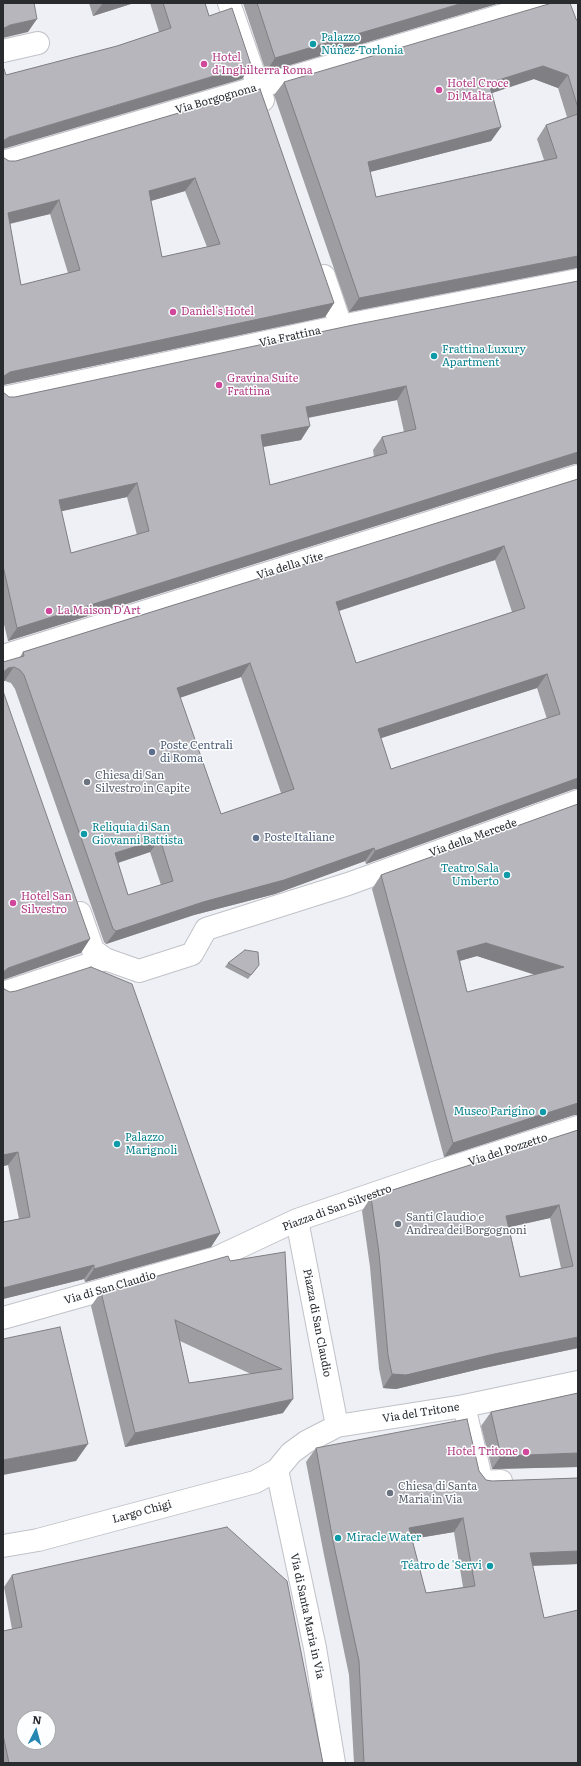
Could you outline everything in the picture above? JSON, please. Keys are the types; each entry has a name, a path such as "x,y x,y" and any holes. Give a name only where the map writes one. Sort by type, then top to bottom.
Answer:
{"street":[{"path":"229,3 269,117"},
{"name":"Via Borgognona","path":"3,162 544,3"},
{"path":"3,51 38,43"},
{"path":"318,259 342,326"},
{"name":"Via Frattina","path":"3,398 342,326 578,280"},
{"name":"Via della Vite","path":"3,656 578,476"},
{"name":"Via della Mercede","path":"105,959 140,971 192,954 206,929 368,876 578,800"},
{"path":"72,892 93,950 105,959"},
{"path":"3,994 105,959"},
{"name":"Via del Pozzetto","path":"437,1172 578,1127"},
{"name":"Piazza di San Silvestro","path":"216,1258 297,1220 437,1172"},
{"name":"Piazza di San Claudio","path":"297,1220 337,1426"},
{"name":"Via di San Claudio","path":"3,1318 216,1258"},
{"name":"Via del Tritone","path":"277,1470 298,1447 337,1426 464,1406 578,1382"},
{"path":"464,1406 482,1482 519,1481"},
{"name":"Largo Chigi","path":"3,1546 38,1540 255,1482 277,1470"},
{"name":"Via di Santa Maria in Via","path":"277,1470 315,1648 334,1763"}],"building":[{"path":"3,3 34,3 37,19 10,25 3,30"},
{"path":"163,3 205,3 209,16 232,8 251,65 9,137 3,141 3,66 6,75 117,46 171,28"},
{"name":"Palazzo Núñez-Torlonia","path":"257,3 463,3 275,58"},
{"path":"552,3 570,3 578,22 578,108 568,75 543,66 489,83 501,127 368,162 376,197 557,158 546,125 578,114 578,256 359,298 284,82"},
{"path":"260,89 334,303 10,372 3,377 3,156 9,161 16,161","holes":["195,178 220,244 162,257 149,191","59,200 80,270 21,285 8,213"]},
{"path":"578,281 578,452 17,628 3,566 3,392 9,397 15,397 353,325","holes":["406,386 416,429 382,437 387,453 270,485 261,435 310,426 306,407","137,483 149,531 71,553 59,500"]},
{"path":"578,479 578,778 375,851 374,848 284,880 203,902 116,931 113,929 24,675 20,670 14,667 8,668 3,672 3,662 24,656 23,652","holes":["504,546 525,608 356,663 336,602","250,663 294,789 221,814 177,688","547,674 560,714 391,769 378,729","160,839 173,881 128,895 115,853"]},
{"path":"3,691 90,939 8,968 3,972"},
{"path":"578,804 578,1103 453,1143 381,875","holes":["486,943 564,967 467,992 457,951"]},
{"path":"245,950 258,952 259,965 251,975 228,963"},
{"name":"Palazzo Marignoli","path":"91,967 132,984 220,1233 94,1269 94,1265 3,1288 3,1222 30,1217 18,1152 3,1155 3,987 10,992 16,991"},
{"path":"578,1130 578,1337 494,1354 406,1375 392,1374 388,1355 379,1253 371,1197","holes":["559,1205 573,1266 520,1277 506,1216"]},
{"path":"285,1252 293,1399 135,1433 101,1292 228,1256 230,1261","holes":["175,1320 282,1369 189,1383"]},
{"path":"60,1327 88,1444 3,1460 3,1339"},
{"path":"578,1393 578,1453 501,1456 491,1412"},
{"path":"467,1419 479,1471 486,1480 578,1478 578,1551 530,1553 544,1618 578,1610 578,1763 364,1763 359,1661 333,1541 316,1448","holes":["463,1518 475,1586 426,1593 409,1528"]},
{"path":"227,1527 287,1581 323,1763 9,1763 3,1735 3,1631 22,1627 12,1575"}],"place":[{"name":"Palazzo Núñez-Torlonia","path":"313,44"},
{"name":"Hotel d'Inghilterra Roma","path":"204,64"},
{"name":"Hotel Croce Di Malta","path":"439,90"},
{"name":"Daniel's Hotel","path":"173,312"},
{"name":"Frattina Luxury Apartment","path":"434,356"},
{"name":"Gravina Suite Frattina","path":"219,385"},
{"name":"La Maison D'Art","path":"49,611"},
{"name":"Poste Centrali di Roma","path":"152,752"},
{"name":"Chiesa di San Silvestro in Capite","path":"87,782"},
{"name":"Reliquia di San Giovanni Battista","path":"84,834"},
{"name":"Poste Italiane","path":"256,838"},
{"name":"Teatro Sala Umberto","path":"507,875"},
{"name":"Hotel San Silvestro","path":"13,903"},
{"name":"Museo Parigino","path":"543,1112"},
{"name":"Palazzo Marignoli","path":"117,1144"},
{"name":"Santi Claudio e Andrea dei Borgognoni","path":"398,1224"},
{"name":"Hotel Tritone","path":"526,1452"},
{"name":"Chiesa di Santa Maria in Via","path":"390,1493"},
{"name":"Miracle Water","path":"338,1538"},
{"name":"Téatro de 'Servi","path":"490,1566"}]}
